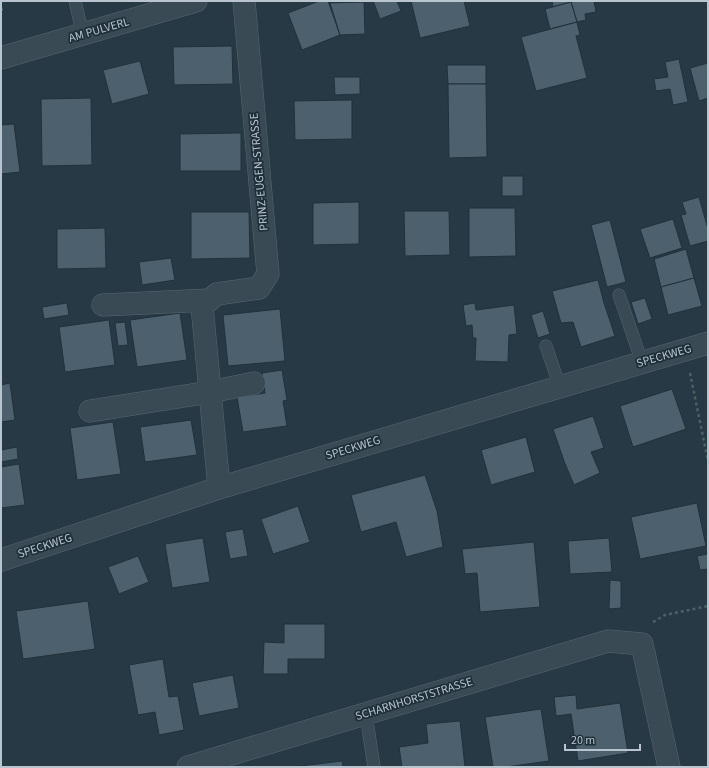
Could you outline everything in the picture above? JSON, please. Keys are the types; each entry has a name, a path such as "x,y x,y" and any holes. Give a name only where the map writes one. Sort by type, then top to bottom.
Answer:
{"street":[{"name":"AM PULVERL","path":"1,58 196,1"},
{"name":"PRINZ-EUGEN-STRASSE","path":"103,306 209,300 216,294 259,288 268,274 244,1"},
{"path":"209,300 202,306 219,488"},
{"name":"SPECKWEG","path":"1,560 219,488 708,343"},
{"path":"90,411 210,392 254,383"},
{"name":"SCHARNHORSTSTRASSE","path":"188,767 608,641 642,644"},
{"path":"642,644 670,767"}],"lane":[{"path":"75,1 83,35"},
{"path":"619,296 642,362"},
{"path":"546,346 560,387"},
{"path":"366,714 374,767"}],"path":[{"path":"685,350 708,461"},
{"path":"642,644 646,626 665,615 708,606"}],"building":[{"path":"1,1 4,11 1,12"},
{"path":"319,1 328,1 340,35 302,50 288,13"},
{"path":"373,1 397,1 401,11 380,19"},
{"path":"411,1 464,1 470,26 420,38"},
{"path":"552,1 571,1 571,2 553,7"},
{"path":"594,1 596,12 585,14 586,20 577,22 571,2"},
{"path":"364,2 365,34 340,35 330,3"},
{"path":"571,2 577,22 550,29 545,9"},
{"path":"577,22 580,35 576,36 587,78 536,91 521,37"},
{"path":"232,46 233,84 174,85 173,47"},
{"path":"679,59 688,102 673,105 670,89 656,91 654,79 668,77 665,62"},
{"path":"140,61 149,94 112,104 103,70"},
{"path":"708,63 708,98 699,101 690,68"},
{"path":"447,65 486,65 486,84 448,84"},
{"path":"334,77 360,77 360,94 335,95"},
{"path":"448,84 486,84 487,157 449,158"},
{"path":"91,98 92,165 42,166 41,99"},
{"path":"352,100 352,139 295,140 294,101"},
{"path":"14,124 20,172 1,174 1,125"},
{"path":"241,133 241,171 180,171 180,134"},
{"path":"502,176 523,176 523,196 502,196"},
{"path":"699,197 708,229 708,241 690,246 681,215 686,214 682,202"},
{"path":"359,202 359,244 313,245 313,203"},
{"path":"469,208 515,208 516,256 469,257"},
{"path":"404,211 449,211 450,255 405,256"},
{"path":"191,212 249,212 250,258 191,259"},
{"path":"673,219 682,248 650,258 640,229"},
{"path":"610,220 626,282 607,287 591,225"},
{"path":"105,228 106,268 57,269 57,229"},
{"path":"686,249 694,278 661,287 654,259"},
{"path":"171,258 175,280 142,285 139,262"},
{"path":"694,278 702,306 668,315 661,287"},
{"path":"598,280 615,336 581,347 573,322 561,323 552,291"},
{"path":"645,298 652,319 638,324 631,302"},
{"path":"67,303 69,315 44,319 42,307"},
{"path":"475,303 476,310 514,305 517,334 509,335 508,362 475,361 476,338 473,338 472,325 466,326 463,305"},
{"path":"280,309 285,361 228,366 223,315"},
{"path":"543,311 550,334 538,338 531,315"},
{"path":"180,313 187,360 137,367 130,320"},
{"path":"109,320 115,365 65,372 59,327"},
{"path":"125,322 128,345 118,346 115,323"},
{"path":"282,370 287,400 283,401 287,426 243,432 237,397 265,393 262,373"},
{"path":"10,383 15,420 1,422 1,385"},
{"path":"672,389 686,429 633,447 620,406"},
{"path":"593,416 604,448 591,452 600,473 574,485 553,429"},
{"path":"191,420 197,455 145,462 140,427"},
{"path":"113,422 121,474 77,480 70,428"},
{"path":"526,437 535,472 491,485 481,450"},
{"path":"17,447 18,459 1,462 1,450"},
{"path":"19,464 25,505 1,508 1,467"},
{"path":"425,475 437,511 443,547 406,557 396,522 361,532 351,495"},
{"path":"697,503 706,546 640,559 631,517"},
{"path":"298,506 310,542 273,554 261,519"},
{"path":"243,529 248,556 230,559 225,532"},
{"path":"203,538 210,582 172,588 165,544"},
{"path":"609,538 612,572 570,574 568,541"},
{"path":"534,542 540,607 480,612 477,573 465,574 462,549"},
{"path":"708,554 708,569 700,570 697,556"},
{"path":"138,556 149,582 119,594 108,567"},
{"path":"610,580 621,581 621,608 609,609"},
{"path":"88,601 95,649 23,659 16,611"},
{"path":"284,624 325,624 325,659 288,659 288,674 263,674 264,642 284,643"},
{"path":"163,659 169,697 178,696 184,730 159,735 155,712 138,715 129,665"},
{"path":"233,675 239,708 199,716 192,683"},
{"path":"576,695 577,709 620,703 628,753 578,761 571,714 556,716 554,697"},
{"path":"541,709 549,761 506,767 493,767 485,717"},
{"path":"460,721 465,767 402,767 399,747 428,743 426,724"},
{"path":"342,761 343,767 291,767"}]}
